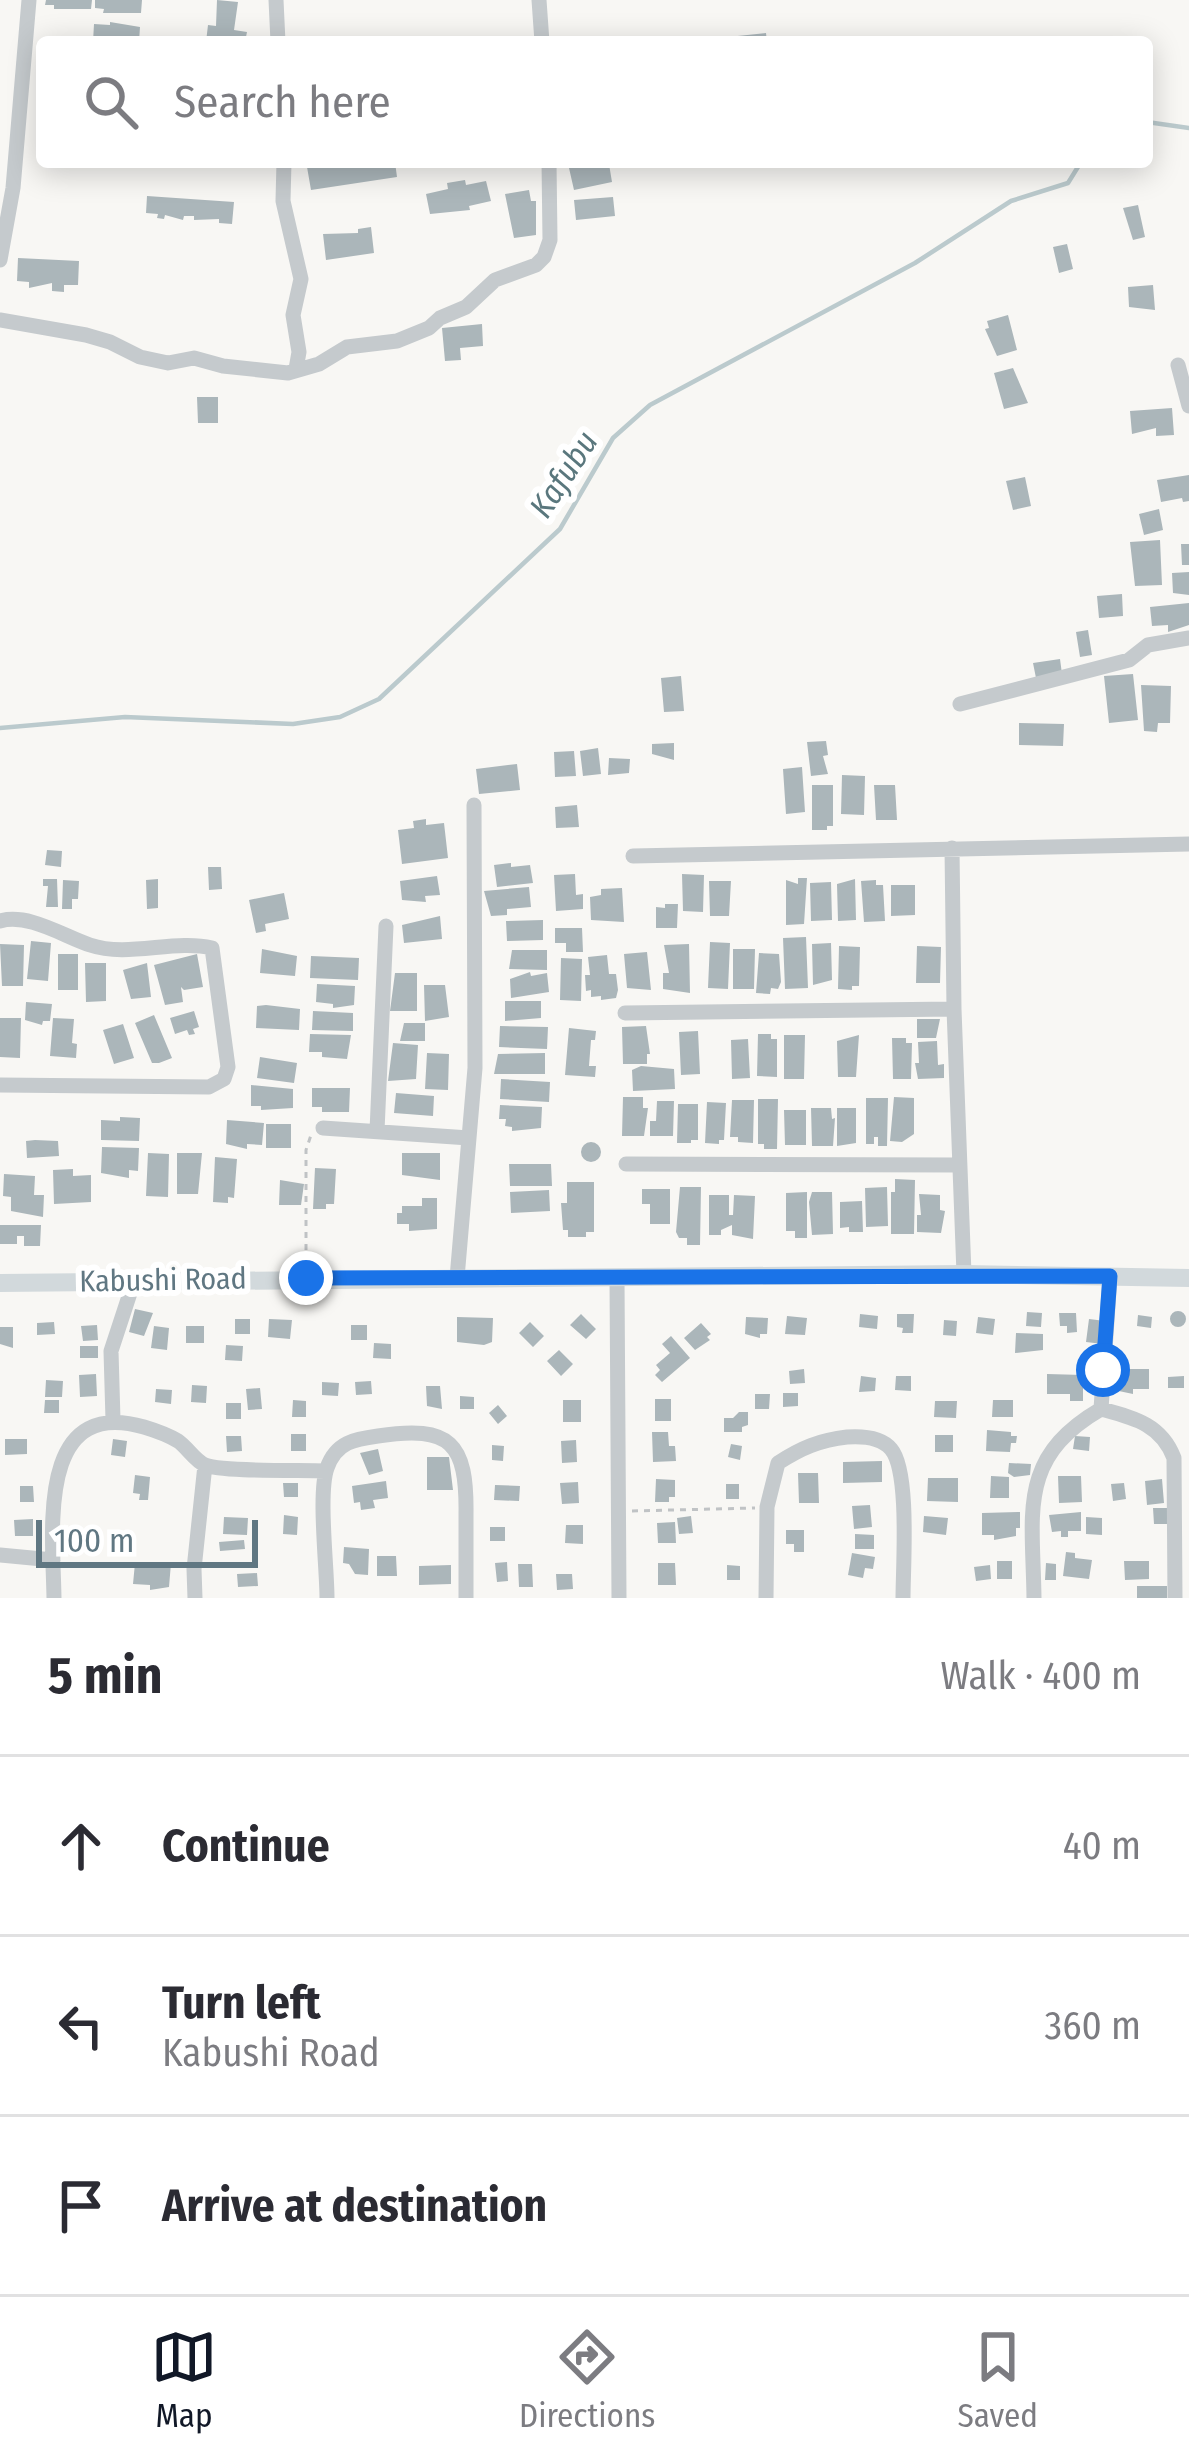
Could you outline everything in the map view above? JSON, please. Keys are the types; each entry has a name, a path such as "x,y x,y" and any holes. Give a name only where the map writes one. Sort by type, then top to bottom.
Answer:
{"main road":[{"name":"Kabushi Road","path":"0,1282 964,1274 1189,1278"}],"street":[{"path":"0,260 13,188 29,0"},
{"path":"276,0 278,36"},
{"path":"538,0 541,36"},
{"path":"284,168 283,201 301,279 293,315 299,352 296,369"},
{"path":"0,320 86,335 168,363 194,358 288,374 319,364 347,347 397,341 429,328 466,307 495,280 536,265 550,240 549,168"},
{"path":"1178,364 1189,406"},
{"path":"960,704 1129,660 1148,645 1189,638"},
{"path":"457,1278 475,1068 474,806"},
{"path":"633,856 1189,844"},
{"path":"952,848 964,1274"},
{"path":"0,921 18,920 92,946 212,948 228,1066 224,1079 200,1088 0,1085"},
{"path":"377,1131 386,926"},
{"path":"625,1013 955,1009"},
{"path":"323,1128 470,1138"},
{"path":"626,1164 958,1165"},
{"path":"1101,1409 1110,1276"},
{"path":"617,1279 619,1598"},
{"path":"113,1420 111,1351 134,1281"},
{"path":"1034,1598 1036,1480 1042,1461 1071,1427 1101,1409 1152,1426 1167,1439 1174,1458 1175,1598"},
{"path":"54,1598 57,1469 70,1440 91,1425 113,1420 146,1428 177,1441 205,1465 325,1471"},
{"path":"327,1598 325,1471 335,1452 350,1440 406,1432 428,1433 448,1442 461,1456 466,1478 466,1598"},
{"path":"766,1598 767,1507 778,1463 805,1445 853,1436 883,1442 896,1456 904,1501 903,1598"},
{"path":"195,1598 205,1465"},
{"path":"0,1555 53,1560"}],"path":[{"path":"306,1278 306,1150 310,1136 323,1128"},
{"path":"619,1511 767,1507"}],"building":[{"path":"46,0 92,0 91,9 54,9 54,5 45,5"},
{"path":"95,0 142,0 141,13 103,13 104,9 95,8"},
{"path":"217,0 238,2 234,30 247,32 246,36 207,36 208,25 216,26"},
{"path":"94,24 140,27 139,36 93,36"},
{"path":"307,168 396,168 397,177 311,190"},
{"path":"569,168 610,168 612,182 574,190"},
{"path":"465,180 466,185 486,181 491,201 469,206 470,210 430,214 426,194"},
{"path":"529,190 531,201 536,201 536,235 514,238 505,194"},
{"path":"147,196 234,202 232,224 219,223 219,219 194,220 194,216 157,218 158,214 146,213"},
{"path":"613,197 615,216 576,220 574,200"},
{"path":"1138,205 1145,237 1133,240 1123,208"},
{"path":"371,227 374,253 326,260 323,234 358,233 358,229"},
{"path":"1067,244 1073,269 1059,273 1053,247"},
{"path":"18,258 79,261 78,285 64,285 64,292 52,291 52,283 29,288 29,282 17,281"},
{"path":"1153,285 1155,310 1129,307 1128,287"},
{"path":"1008,315 1017,350 997,356 985,329 989,328 987,321"},
{"path":"482,324 483,346 460,348 461,360 445,361 442,328"},
{"path":"1013,368 1028,403 1004,409 994,373"},
{"path":"197,397 218,397 218,423 198,423"},
{"path":"1172,408 1174,435 1156,436 1156,428 1132,434 1130,411"},
{"path":"1189,475 1189,501 1161,502 1157,480"},
{"path":"1025,477 1031,506 1013,510 1006,481"},
{"path":"1159,509 1163,530 1144,535 1139,514"},
{"path":"1160,540 1162,585 1135,586 1130,542"},
{"path":"1181,544 1189,544 1189,565 1182,565"},
{"path":"1189,572 1189,595 1173,593 1172,573"},
{"path":"1122,594 1123,616 1099,618 1097,596"},
{"path":"1189,603 1189,625 1168,632 1168,625 1152,626 1150,607"},
{"path":"1088,630 1092,655 1080,657 1076,632"},
{"path":"1060,659 1062,674 1036,678 1033,663"},
{"path":"1133,674 1138,720 1109,723 1104,676"},
{"path":"681,676 684,711 664,712 661,678"},
{"path":"1141,685 1171,686 1170,723 1158,723 1157,732 1144,731"},
{"path":"1019,723 1064,724 1063,746 1019,745"},
{"path":"826,741 828,755 823,756 828,774 811,776 807,742"},
{"path":"674,743 674,760 652,754 652,744"},
{"path":"598,748 601,774 583,776 580,751"},
{"path":"574,751 576,776 555,777 554,752"},
{"path":"609,758 630,759 629,773 608,775"},
{"path":"517,764 520,790 479,794 476,769"},
{"path":"802,767 805,812 786,814 783,769"},
{"path":"842,775 865,776 864,815 841,814"},
{"path":"812,785 833,785 833,826 827,830 812,830"},
{"path":"874,785 895,785 897,820 876,820"},
{"path":"577,805 579,827 556,828 555,807"},
{"path":"426,819 426,825 444,823 448,858 402,864 398,830 414,828 413,821"},
{"path":"47,850 62,851 61,867 45,865"},
{"path":"511,863 511,867 530,865 533,883 497,887 494,865"},
{"path":"208,867 221,867 222,889 209,890"},
{"path":"575,874 576,895 583,894 583,909 556,911 554,875"},
{"path":"682,874 704,875 703,912 683,911"},
{"path":"437,876 440,895 425,896 426,902 402,900 400,881"},
{"path":"798,878 807,878 804,924 786,925 786,880 798,884"},
{"path":"43,879 57,879 58,907 46,907 48,886 43,886"},
{"path":"158,879 158,908 147,909 146,880"},
{"path":"855,879 856,920 838,921 837,884"},
{"path":"63,880 79,881 72,909 62,909"},
{"path":"876,880 876,885 883,885 885,921 864,922 861,881"},
{"path":"709,881 731,881 729,916 710,916"},
{"path":"831,882 832,920 811,921 810,883"},
{"path":"891,885 915,885 915,915 891,916"},
{"path":"529,887 531,907 491,916 484,891"},
{"path":"622,888 624,922 591,920 590,897 601,895 601,889"},
{"path":"284,893 289,919 265,924 266,931 256,933 249,900"},
{"path":"665,904 678,904 677,928 656,928 656,907 665,908"},
{"path":"440,916 442,939 404,943 402,925"},
{"path":"543,920 543,940 507,941 506,921"},
{"path":"555,928 582,928 583,952 566,952 566,943 555,943"},
{"path":"806,937 808,988 785,989 783,938"},
{"path":"31,941 51,943 48,981 27,979"},
{"path":"710,942 730,943 728,989 708,988"},
{"path":"831,943 832,980 813,985 812,944"},
{"path":"0,944 24,945 23,986 2,986"},
{"path":"689,944 690,993 663,989 663,973 669,973 664,945"},
{"path":"839,946 860,947 859,986 852,990 838,989"},
{"path":"917,946 941,947 940,983 916,983"},
{"path":"262,949 297,956 295,976 260,973"},
{"path":"733,949 755,949 754,989 733,989"},
{"path":"512,950 547,950 547,970 509,969"},
{"path":"647,952 651,990 627,988 624,954"},
{"path":"759,953 779,954 781,982 770,994 756,993"},
{"path":"58,954 78,954 78,990 58,990"},
{"path":"197,954 203,987 181,987 183,1002 165,1005 154,965"},
{"path":"607,955 609,974 616,974 618,990 616,998 601,1000 586,991 585,975 590,975 588,957"},
{"path":"311,956 359,958 358,980 310,978"},
{"path":"561,958 582,959 581,1001 560,1000"},
{"path":"85,963 106,963 106,1001 86,1002"},
{"path":"147,963 151,997 131,999 123,970"},
{"path":"530,972 531,976 547,973 549,992 511,998 510,979"},
{"path":"395,973 417,973 417,1011 390,1011"},
{"path":"317,984 355,986 354,1005 333,1008 333,1004 316,1002"},
{"path":"424,985 445,985 449,1017 425,1021"},
{"path":"505,1001 541,1001 541,1018 505,1021"},
{"path":"26,1002 52,1004 50,1021 42,1025 25,1020"},
{"path":"257,1006 300,1009 299,1030 256,1028"},
{"path":"194,1011 199,1027 193,1029 195,1034 187,1030 175,1034 170,1018"},
{"path":"313,1011 353,1013 353,1031 312,1030"},
{"path":"154,1015 172,1058 159,1063 152,1063 135,1023"},
{"path":"0,1018 21,1018 20,1058 0,1057"},
{"path":"53,1018 74,1019 76,1058 50,1056"},
{"path":"917,1019 940,1019 936,1038 917,1038"},
{"path":"404,1023 425,1023 425,1041 400,1041"},
{"path":"123,1024 134,1058 114,1064 103,1030"},
{"path":"500,1026 548,1027 547,1049 499,1047"},
{"path":"646,1026 647,1064 623,1064 622,1027"},
{"path":"569,1028 596,1031 589,1066 596,1066 595,1077 565,1075"},
{"path":"698,1031 700,1074 681,1075 679,1032"},
{"path":"310,1034 351,1035 347,1059 309,1052"},
{"path":"758,1034 777,1039 777,1077 757,1076"},
{"path":"784,1035 805,1035 804,1079 784,1079"},
{"path":"859,1035 856,1077 838,1077 837,1041"},
{"path":"892,1038 912,1043 911,1079 893,1079"},
{"path":"748,1039 750,1078 732,1079 731,1040"},
{"path":"937,1041 944,1078 918,1079 918,1042"},
{"path":"393,1043 418,1045 416,1079 388,1081"},
{"path":"427,1053 449,1054 448,1090 425,1089"},
{"path":"545,1053 545,1074 494,1074 498,1054"},
{"path":"260,1057 297,1063 294,1083 257,1078"},
{"path":"641,1066 674,1069 675,1089 633,1091 632,1070"},
{"path":"501,1079 550,1082 549,1102 500,1099"},
{"path":"251,1085 293,1089 293,1108 251,1106"},
{"path":"312,1088 350,1088 349,1112 322,1112 322,1107 312,1107"},
{"path":"396,1093 434,1096 433,1116 394,1113"},
{"path":"623,1097 643,1097 643,1108 648,1108 644,1136 622,1136"},
{"path":"894,1097 914,1098 914,1134 902,1142 890,1141"},
{"path":"866,1098 888,1098 887,1146 878,1146 878,1137 874,1144 866,1144"},
{"path":"758,1099 778,1099 777,1149 758,1144"},
{"path":"732,1100 754,1100 753,1143 730,1137"},
{"path":"657,1101 674,1101 673,1136 650,1136"},
{"path":"707,1102 726,1103 724,1140 719,1144 705,1143"},
{"path":"678,1104 698,1104 698,1140 677,1143"},
{"path":"500,1105 542,1107 541,1128 512,1131 505,1126 506,1119 499,1119"},
{"path":"811,1108 831,1108 833,1146 812,1146"},
{"path":"837,1108 856,1108 856,1143 837,1146"},
{"path":"784,1110 806,1110 806,1145 785,1145"},
{"path":"120,1117 140,1118 139,1141 101,1140 101,1120 120,1121"},
{"path":"227,1120 264,1123 262,1145 247,1144 247,1149 226,1144"},
{"path":"266,1124 291,1124 291,1148 266,1148"},
{"path":"26,1141 58,1141 59,1156 27,1158"},
{"path":"591,1142 601,1152 591,1162 581,1152"},
{"path":"102,1147 139,1148 138,1171 129,1170 129,1178 101,1173"},
{"path":"148,1153 169,1154 168,1197 146,1196"},
{"path":"177,1153 202,1153 198,1194 177,1194"},
{"path":"402,1153 440,1153 440,1180 402,1175"},
{"path":"215,1157 237,1159 234,1198 228,1197 228,1203 213,1202"},
{"path":"509,1164 551,1164 552,1186 510,1186"},
{"path":"315,1168 336,1169 334,1204 326,1204 326,1209 313,1209"},
{"path":"73,1169 73,1176 91,1175 91,1202 54,1204 53,1170"},
{"path":"4,1174 35,1176 34,1195 44,1195 43,1217 11,1211 11,1197 3,1196"},
{"path":"895,1179 915,1180 914,1234 891,1234"},
{"path":"280,1180 304,1184 301,1205 279,1205"},
{"path":"567,1182 594,1182 594,1232 586,1232 586,1237 568,1237 568,1230 563,1230 561,1203 567,1203"},
{"path":"680,1187 701,1187 700,1245 687,1245 687,1238 679,1238 676,1232"},
{"path":"887,1187 888,1226 866,1227 865,1188"},
{"path":"642,1189 670,1189 670,1224 650,1224 650,1204 642,1204"},
{"path":"549,1190 550,1211 511,1213 510,1192"},
{"path":"807,1192 807,1238 795,1238 795,1231 786,1231 786,1193"},
{"path":"812,1192 832,1192 833,1234 812,1235"},
{"path":"919,1194 940,1195 940,1210 945,1211 941,1233 917,1232"},
{"path":"709,1195 729,1195 729,1215 733,1215 734,1195 755,1196 753,1239 732,1235 732,1225 721,1230 721,1235 709,1235"},
{"path":"422,1198 437,1198 437,1229 409,1231 409,1224 397,1224 402,1206 422,1206"},
{"path":"862,1201 863,1232 840,1228 840,1202"},
{"path":"0,1225 41,1225 40,1246 24,1246 24,1236 17,1236 17,1244 0,1244"},
{"path":"135,1309 153,1313 144,1336 129,1332"},
{"path":"1178,1311 1186,1319 1178,1327 1170,1319"},
{"path":"1027,1312 1042,1313 1041,1327 1026,1326"},
{"path":"1059,1313 1076,1313 1077,1332 1067,1333 1067,1326 1060,1326"},
{"path":"581,1314 596,1329 586,1339 570,1325"},
{"path":"860,1314 878,1316 877,1329 859,1327"},
{"path":"897,1314 914,1314 913,1333 902,1333"},
{"path":"1138,1315 1152,1317 1151,1328 1137,1326"},
{"path":"787,1316 807,1318 805,1335 785,1334"},
{"path":"457,1317 493,1318 492,1342 457,1342"},
{"path":"746,1317 768,1318 767,1334 760,1338 745,1334"},
{"path":"978,1317 995,1319 993,1335 976,1333"},
{"path":"235,1319 250,1319 250,1334 235,1334"},
{"path":"269,1319 292,1320 290,1339 268,1337"},
{"path":"1089,1319 1105,1321 1103,1344 1086,1342"},
{"path":"944,1320 957,1321 956,1336 943,1335"},
{"path":"54,1322 55,1334 37,1335 37,1323"},
{"path":"530,1322 544,1336 533,1347 519,1333"},
{"path":"701,1323 711,1334 710,1340 695,1350 684,1338"},
{"path":"97,1325 98,1340 83,1341 81,1326"},
{"path":"351,1325 367,1325 367,1340 351,1340"},
{"path":"154,1326 169,1328 167,1350 151,1348"},
{"path":"186,1326 204,1326 204,1343 186,1343"},
{"path":"0,1327 13,1327 13,1348 0,1344"},
{"path":"1016,1333 1043,1334 1043,1350 1015,1353"},
{"path":"671,1336 690,1358 662,1382 655,1375 660,1370 656,1365 670,1353 662,1344"},
{"path":"374,1343 391,1344 391,1359 373,1358"},
{"path":"226,1345 243,1346 242,1361 225,1360"},
{"path":"80,1346 98,1346 98,1358 80,1358"},
{"path":"559,1350 573,1364 561,1376 547,1361"},
{"path":"804,1369 805,1383 790,1384 789,1371"},
{"path":"1114,1369 1149,1369 1149,1389 1133,1389 1133,1394 1114,1390"},
{"path":"96,1374 97,1396 80,1397 79,1375"},
{"path":"1047,1374 1083,1375 1083,1401 1070,1401 1070,1394 1047,1394"},
{"path":"861,1376 876,1378 875,1391 859,1392"},
{"path":"896,1376 911,1376 911,1391 895,1390"},
{"path":"1184,1376 1184,1388 1168,1388 1168,1377"},
{"path":"46,1380 63,1381 62,1397 45,1397"},
{"path":"371,1381 372,1394 356,1395 355,1382"},
{"path":"322,1382 339,1383 338,1396 322,1395"},
{"path":"192,1385 207,1386 206,1403 191,1402"},
{"path":"426,1386 440,1386 442,1409 427,1406"},
{"path":"260,1388 262,1409 248,1410 246,1389"},
{"path":"156,1389 172,1390 171,1404 155,1402"},
{"path":"783,1393 798,1393 798,1406 783,1407"},
{"path":"755,1394 770,1394 769,1409 755,1409"},
{"path":"460,1396 474,1397 474,1409 460,1409"},
{"path":"655,1399 671,1399 671,1421 655,1421"},
{"path":"45,1400 59,1400 59,1413 44,1413"},
{"path":"293,1400 306,1401 306,1417 292,1417"},
{"path":"563,1400 581,1400 581,1422 563,1422"},
{"path":"993,1400 1013,1400 1013,1417 992,1417"},
{"path":"935,1401 957,1401 956,1418 934,1417"},
{"path":"226,1403 241,1403 241,1419 226,1419"},
{"path":"498,1405 507,1416 498,1424 489,1413"},
{"path":"748,1412 748,1425 742,1432 724,1432 724,1418"},
{"path":"987,1430 1017,1436 1010,1452 986,1451"},
{"path":"652,1432 668,1432 676,1461 653,1462"},
{"path":"291,1434 306,1434 306,1451 291,1451"},
{"path":"935,1435 953,1435 953,1452 935,1452"},
{"path":"226,1436 241,1436 242,1451 227,1452"},
{"path":"1075,1436 1090,1437 1089,1451 1073,1449"},
{"path":"5,1439 27,1439 27,1454 5,1455"},
{"path":"113,1439 127,1441 125,1457 111,1455"},
{"path":"576,1440 577,1462 562,1463 561,1441"},
{"path":"731,1444 742,1446 740,1460 728,1457"},
{"path":"492,1445 504,1446 503,1461 492,1460"},
{"path":"378,1449 383,1471 369,1475 360,1453"},
{"path":"427,1457 449,1457 453,1490 427,1490"},
{"path":"882,1461 882,1482 843,1483 843,1462"},
{"path":"1009,1463 1031,1464 1030,1475 1014,1477 1008,1473"},
{"path":"798,1473 818,1473 819,1503 799,1503"},
{"path":"135,1475 150,1477 148,1500 139,1500 140,1494 133,1493"},
{"path":"991,1476 1009,1477 1009,1498 990,1498"},
{"path":"1058,1476 1081,1476 1082,1502 1059,1503"},
{"path":"928,1478 958,1478 958,1502 927,1501"},
{"path":"656,1479 675,1480 675,1497 669,1497 669,1502 655,1502"},
{"path":"1162,1479 1164,1503 1147,1505 1145,1481"},
{"path":"386,1481 388,1498 373,1500 375,1508 361,1510 360,1502 354,1503 352,1486"},
{"path":"578,1482 579,1503 562,1504 560,1483"},
{"path":"283,1483 298,1483 298,1497 284,1497"},
{"path":"1124,1483 1126,1499 1113,1501 1111,1484"},
{"path":"726,1484 739,1484 739,1499 726,1499"},
{"path":"495,1485 520,1486 519,1501 494,1500"},
{"path":"20,1486 33,1486 34,1502 20,1502"},
{"path":"870,1505 872,1527 854,1529 852,1506"},
{"path":"1153,1508 1171,1508 1171,1524 1154,1524"},
{"path":"1020,1512 1016,1536 994,1540 994,1535 982,1535 982,1513"},
{"path":"1081,1512 1081,1531 1068,1531 1068,1537 1061,1537 1061,1531 1052,1532 1049,1515"},
{"path":"284,1515 298,1517 297,1535 283,1534"},
{"path":"691,1516 693,1533 679,1534 677,1518"},
{"path":"924,1516 948,1518 946,1535 923,1532"},
{"path":"224,1517 248,1518 247,1535 223,1534"},
{"path":"1086,1517 1102,1518 1102,1535 1086,1534"},
{"path":"33,1519 33,1536 15,1536 14,1520"},
{"path":"675,1522 676,1543 658,1543 657,1523"},
{"path":"566,1525 583,1525 583,1544 565,1543"},
{"path":"490,1527 505,1527 505,1541 490,1541"},
{"path":"786,1530 804,1530 804,1552 794,1552 794,1544 786,1544"},
{"path":"855,1534 874,1535 874,1549 855,1549"},
{"path":"244,1540 245,1549 220,1551 219,1542"},
{"path":"344,1547 369,1549 368,1575 355,1574 343,1563"},
{"path":"1066,1552 1092,1560 1089,1579 1063,1576"},
{"path":"852,1553 875,1557 873,1569 865,1568 863,1578 848,1575"},
{"path":"377,1556 396,1556 397,1576 377,1576"},
{"path":"997,1561 1012,1561 1012,1579 997,1579"},
{"path":"1124,1561 1149,1561 1149,1579 1125,1580"},
{"path":"507,1562 508,1581 497,1582 495,1563"},
{"path":"135,1563 171,1563 169,1587 150,1590 150,1585 133,1584"},
{"path":"658,1563 675,1563 676,1585 658,1585"},
{"path":"1046,1563 1056,1564 1056,1580 1045,1580"},
{"path":"518,1564 532,1564 533,1587 519,1587"},
{"path":"451,1565 451,1584 419,1585 419,1566"},
{"path":"727,1565 740,1566 740,1580 727,1580"},
{"path":"990,1565 991,1579 976,1581 974,1567"},
{"path":"257,1573 258,1586 238,1587 237,1574"},
{"path":"556,1574 572,1574 573,1589 557,1590"},
{"path":"1137,1586 1167,1586 1167,1598 1137,1598"}],"waterway":[{"name":"Kafubu","path":"1153,123 1189,128"},
{"name":"Kafubu","path":"0,728 125,717 293,724 340,717 379,699 560,529 613,438 650,405 915,263 1011,201 1068,183 1077,168"}],"route":[{"path":"306,1278 1110,1276 1103,1370"}]}
